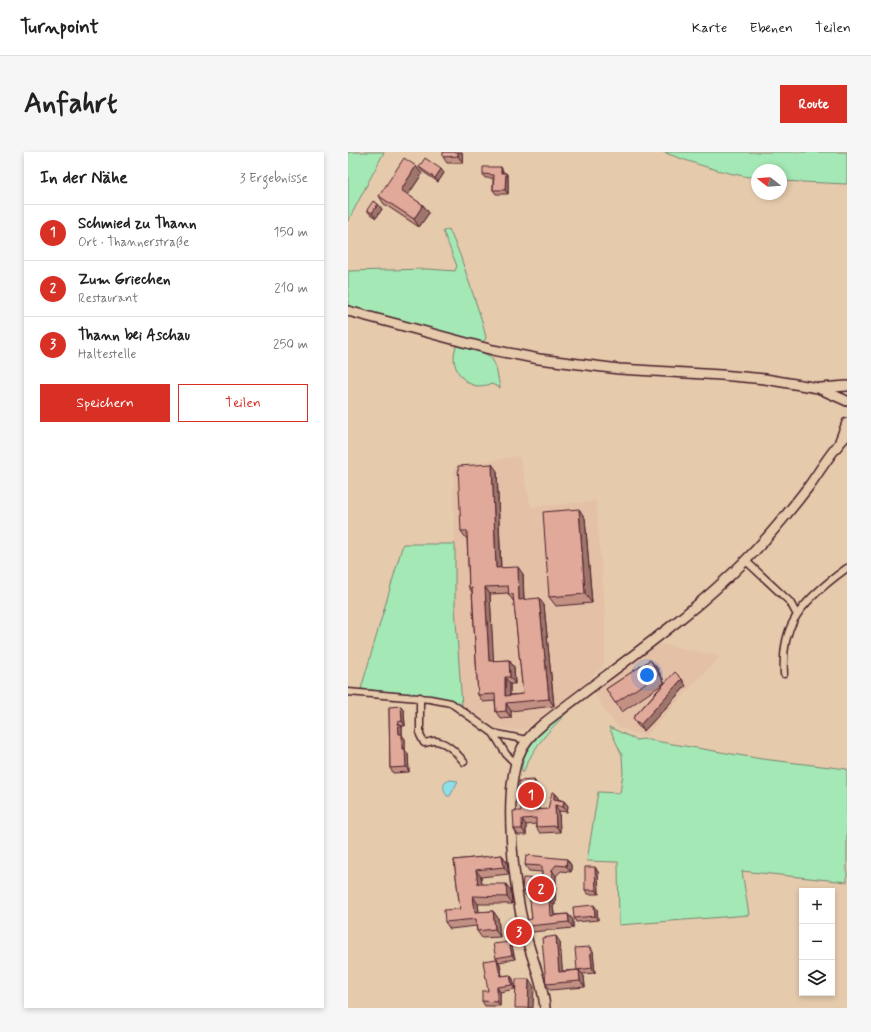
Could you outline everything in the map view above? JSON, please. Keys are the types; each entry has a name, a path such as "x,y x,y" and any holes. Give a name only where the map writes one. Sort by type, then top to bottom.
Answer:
{"main road":[{"path":"348,311 486,348 539,359 619,369 721,374 758,378 818,388 847,386"},
{"path":"818,388 847,401"},
{"path":"840,442 847,423"},
{"path":"545,1008 543,993 524,931 516,880 511,791 516,764 521,751 527,740 548,720 685,615 746,561 777,526 840,442 847,435"}],"street":[{"path":"746,561 790,602 797,615"},
{"path":"784,674 783,660 789,632 794,620 819,591 847,568"},
{"path":"348,692 441,700 451,703 493,733 506,754 516,764"},
{"path":"420,698 420,736 424,743 434,741 443,744 458,755 464,762"},
{"path":"493,733 527,740"}],"shaded area":[{"path":"519,456 531,507 596,501 605,613 605,652 603,666 581,687 525,729 515,730 495,727 462,706 455,607 454,467"},
{"path":"656,643 720,656 646,735 637,734 618,727 608,715 593,691"}],"green space":[{"path":"348,152 384,152 348,221"},
{"path":"663,152 847,152 847,184 787,181 787,164 751,164 751,177 709,168"},
{"path":"449,229 460,255 482,321 486,338 484,341 480,343 348,307 348,271 428,269 455,271 457,266 443,231"},
{"path":"456,346 480,352 491,358 496,368 500,388 492,384 483,386 472,385 464,379 458,372 454,363"},
{"path":"403,544 455,544 455,607 462,706 439,697 361,689"},
{"path":"576,704 538,744 523,773 523,761 526,752 537,735"},
{"path":"609,727 637,740 643,739 762,759 847,769 847,882 742,871 749,915 619,925 618,862 587,861 598,792 620,793 623,773 622,755"}],"water":[{"path":"450,780 458,781 450,796 447,796 444,785"}],"building":[{"path":"443,152 458,152 458,156 443,157"},
{"path":"404,158 416,166 401,190 423,205 414,219 379,196"},
{"path":"425,158 441,169 435,178 419,167"},
{"path":"483,167 501,167 501,173 506,173 505,190 493,190 494,175 483,174"},
{"path":"373,201 378,204 372,213 367,210"},
{"path":"492,464 496,568 518,567 519,600 539,598 549,699 506,703 506,711 496,712 495,694 478,695 472,588 469,588 467,531 461,531 458,466","holes":["508,586 509,595 513,594 523,694 505,696 505,677 510,677 509,660 489,661 485,587"]},
{"path":"579,509 585,594 549,597 543,512"},
{"path":"650,660 659,674 615,703 606,689"},
{"path":"675,672 682,679 640,725 633,718"},
{"path":"401,706 402,721 398,722 399,734 402,734 402,749 405,749 406,767 390,768 389,707"},
{"path":"534,780 535,810 548,809 552,792 554,792 554,799 564,801 563,807 555,805 556,826 536,827 536,818 522,819 522,829 514,829 513,811 521,811 519,781"},
{"path":"502,855 504,867 476,870 478,884 506,884 507,897 473,896 475,912 493,911 495,929 477,931 476,919 445,922 444,910 460,909 454,860"},
{"path":"526,855 567,859 566,866 556,865 552,870 551,898 549,898 550,916 568,914 569,922 528,926 527,920 532,919 529,891 522,891 523,878 542,879 542,866 525,865"},
{"path":"585,867 595,867 596,890 585,890"},
{"path":"594,905 595,916 574,918 573,907"},
{"path":"556,936 559,972 579,970 580,981 546,984 542,938"},
{"path":"509,942 512,955 496,958 493,944"},
{"path":"590,947 592,968 577,970 575,948"},
{"path":"497,959 500,976 510,975 512,985 497,987 497,1002 482,1001 482,991 488,991 483,961"},
{"path":"516,979 529,979 528,1008 515,1008"}],"place":[{"name":"Schmied zu Thann","path":"531,795"},
{"name":"Zum Griechen","path":"541,889"},
{"name":"Thann bei Aschau","path":"519,932"}]}
